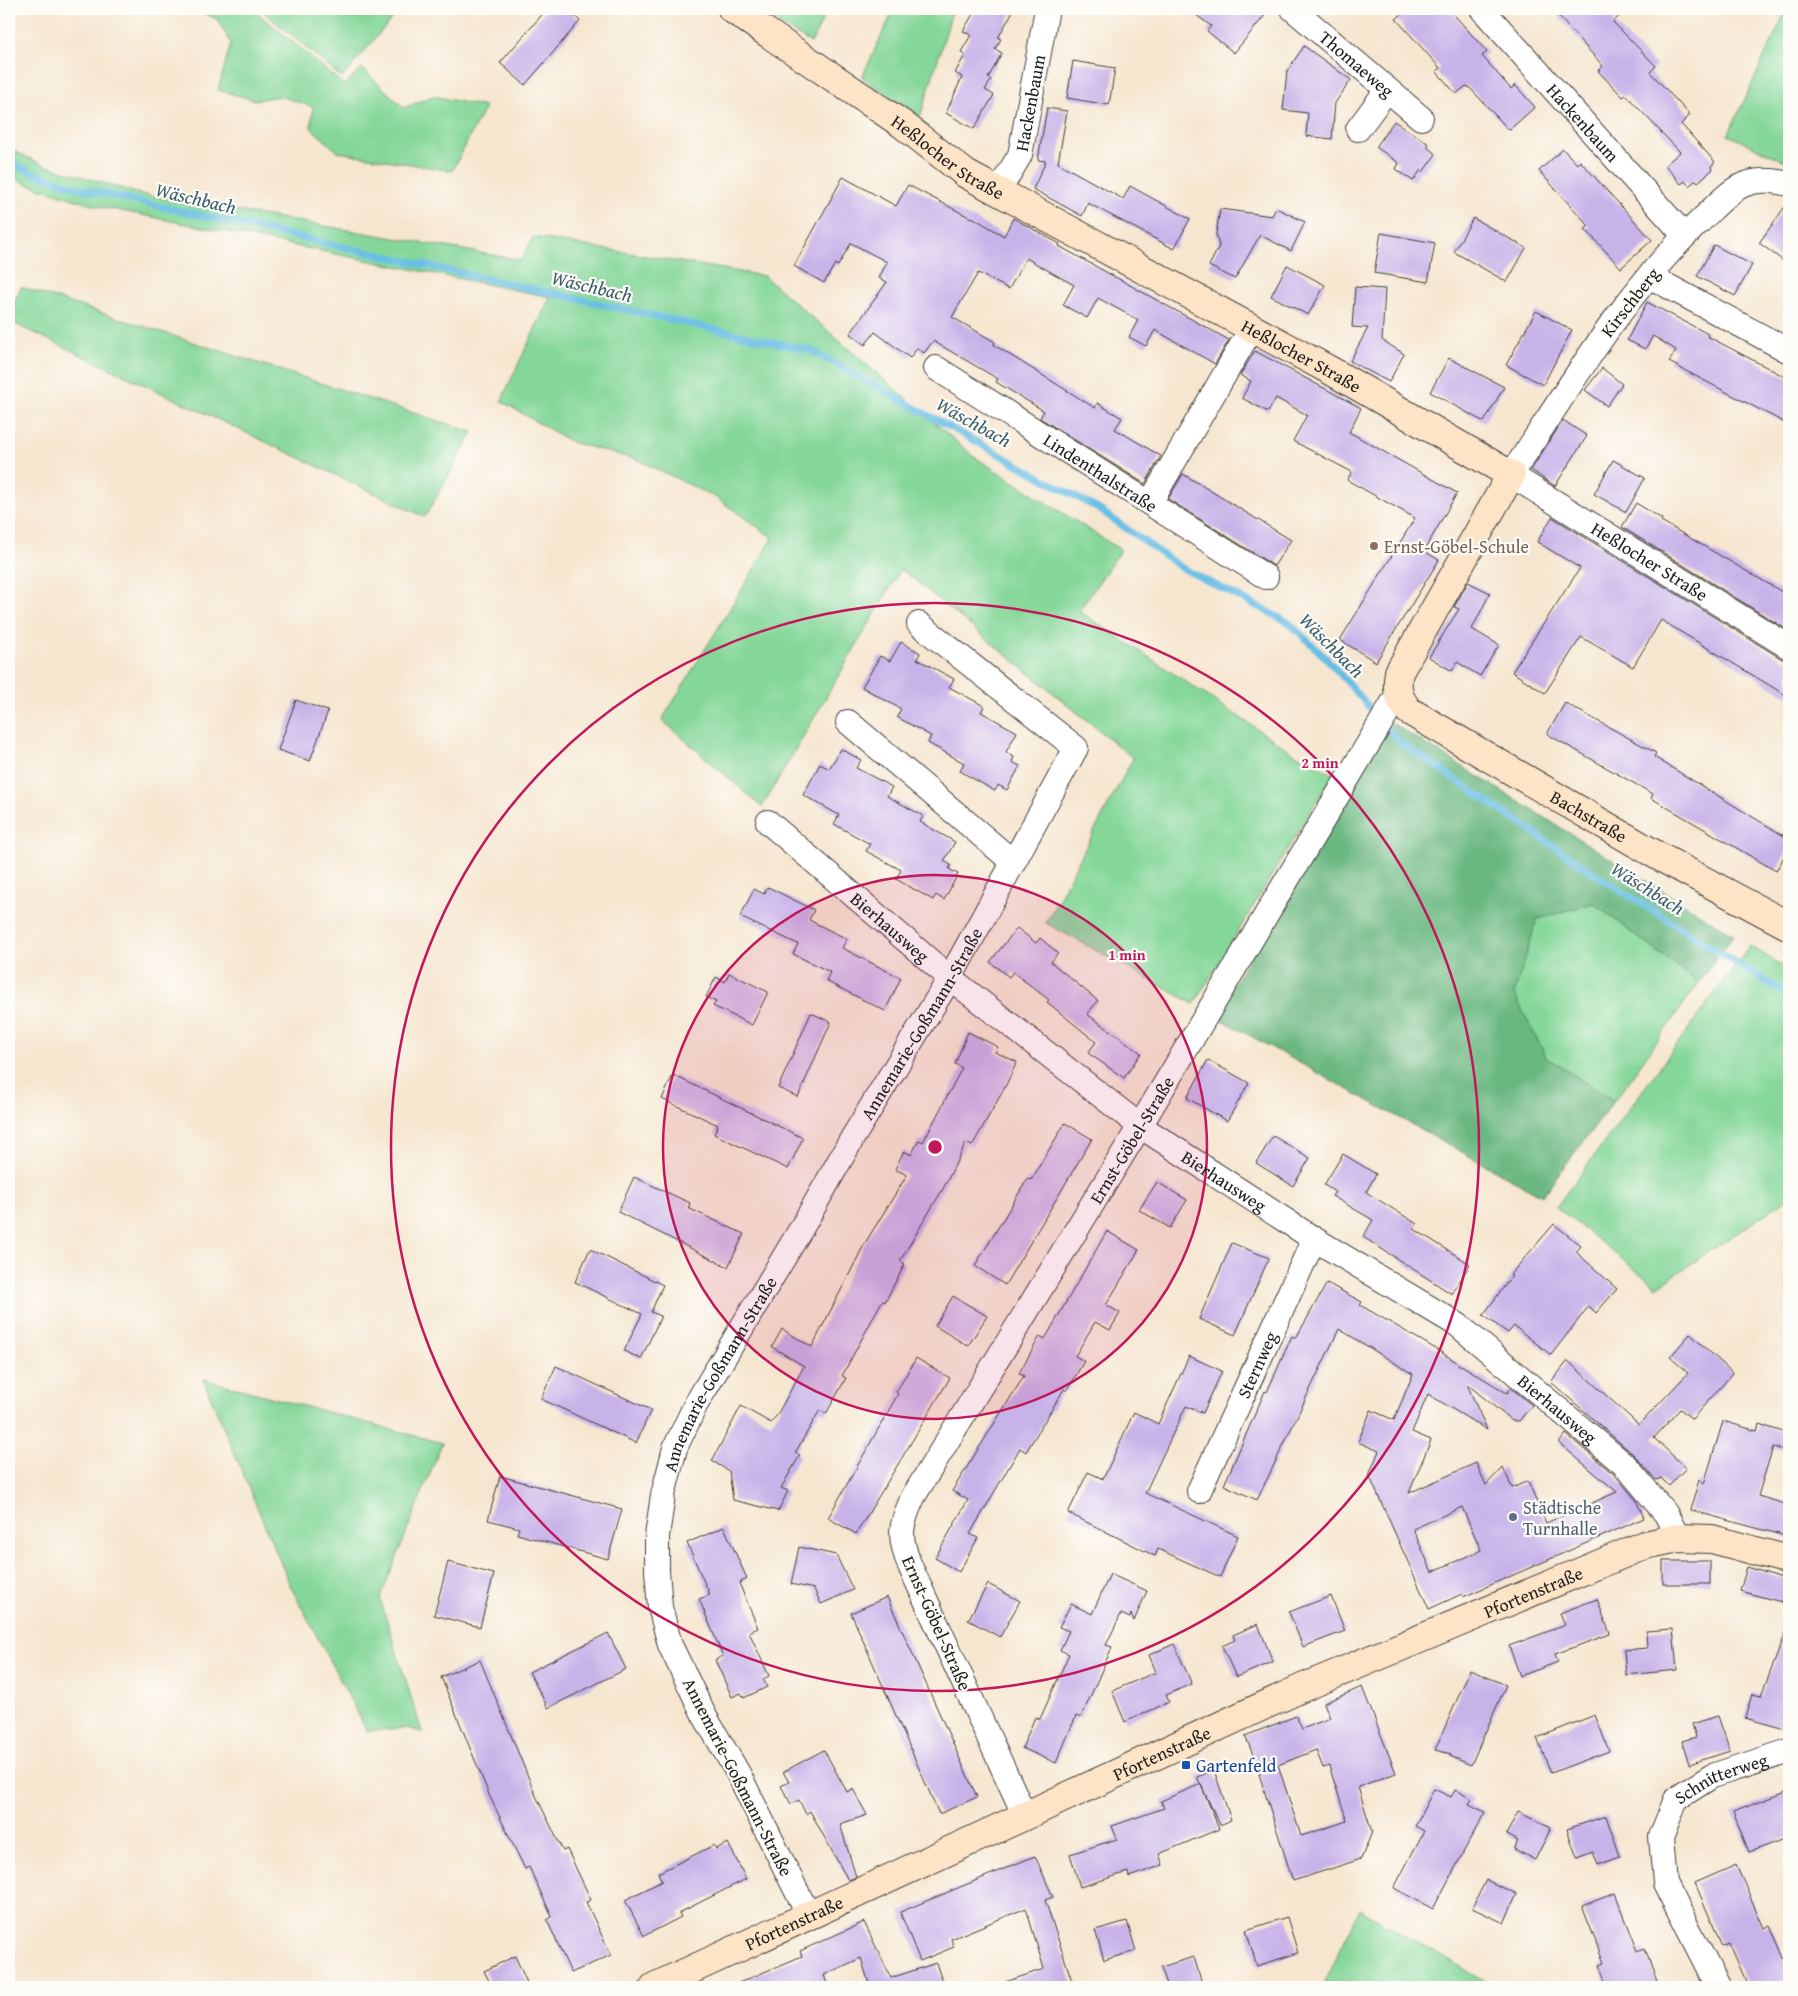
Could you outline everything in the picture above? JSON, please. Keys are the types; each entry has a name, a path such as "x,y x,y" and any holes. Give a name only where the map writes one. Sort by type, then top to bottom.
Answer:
{"street":[{"name":"Heßlocher Straße","path":"732,9 902,124 966,174 1333,372 1511,475 1789,647"},
{"name":"Hackenbaum","path":"998,192 1020,154 1047,9"},
{"name":"Thomaeweg","path":"1293,9 1420,118"},
{"name":"Hackenbaum","path":"1482,9 1685,236"},
{"path":"1358,129 1388,90"},
{"name":"Kirschberg","path":"1511,475 1602,338 1649,276 1685,236 1726,196 1742,186 1756,181 1771,180 1789,184"},
{"path":"1649,276 1789,351"},
{"path":"1150,503 1251,329"},
{"name":"Lindenthalstraße","path":"936,368 1266,577"},
{"name":"Ernst-Göbel-Straße","path":"1025,1816 910,1566 902,1544 901,1531 913,1497 1140,1126 1375,732 1394,699 1399,672 1511,475"},
{"name":"Annemarie-Goßmann-Straße","path":"808,1916 738,1773 704,1715 670,1645 660,1607 657,1536 663,1495 674,1448 696,1404 801,1229 852,1136 950,978 1076,748 919,624"},
{"name":"Bachstraße","path":"1394,699 1409,711 1658,856 1788,924"},
{"path":"848,722 1014,862"},
{"name":"Bierhausweg","path":"768,822 950,978 1140,1126 1314,1239 1458,1325 1626,1466 1666,1514 1678,1538"},
{"name":"Sternweg","path":"1199,1491 1314,1239"},
{"name":"Pfortenstraße","path":"654,1987 1302,1688 1646,1545 1678,1538 1712,1540 1789,1560"},
{"name":"Schnitterweg","path":"1718,1987 1665,1883 1661,1837 1676,1799 1712,1776 1789,1750"}],"green space":[{"path":"193,9 253,9 344,85 362,68 404,108 433,96 485,107 452,171 338,152 311,128 313,107 280,96 255,100 218,90 231,43 217,19"},
{"path":"260,9 400,9 342,78"},
{"path":"755,9 828,9 811,43"},
{"path":"894,9 953,9 920,118 862,77"},
{"path":"1784,15 1789,18 1789,163 1728,135"},
{"path":"9,149 44,165 140,194 521,260 533,237 764,276 973,456 1121,550 1079,611 1295,754 1333,774 1194,1004 1046,923 1133,758 901,569 762,807 662,720 773,538 715,497 638,460 571,442 501,401 550,297 92,205 27,184 9,175"},
{"path":"21,287 473,432 425,517 9,321 9,313"},
{"path":"1392,723 1734,935 1699,983 1593,903 1537,919 1514,994 1546,1057 1614,1101 1542,1196 1214,1016"},
{"path":"1593,903 1699,983 1614,1101 1546,1057 1514,994 1537,919"},
{"path":"1750,946 1789,970 1789,1198 1657,1287 1556,1207"},
{"path":"203,1379 442,1443 380,1599 422,1732 406,1728 367,1731 290,1585"},
{"path":"1359,1909 1495,1987 1323,1987"}],"building":[{"path":"547,9 567,9 580,21 525,85 500,63"},
{"path":"976,9 1014,9 998,38 1001,39 995,49 1002,53 988,78 991,80 985,90 994,95 974,129 946,113 962,77 955,73 965,55 961,52 971,35 963,31"},
{"path":"1188,9 1270,9 1234,53 1207,31 1211,26"},
{"path":"1408,9 1449,9 1487,52 1482,56 1511,89 1515,85 1535,107 1509,130 1469,87 1466,86 1456,94 1436,71 1440,68 1396,19"},
{"path":"1552,9 1627,9 1613,22 1656,66 1650,72 1690,115 1681,124 1715,162 1711,166 1713,169 1698,182 1696,180 1689,186 1685,181 1681,184 1665,165 1680,152 1626,95 1623,97 1598,71 1603,66"},
{"path":"1304,46 1351,80 1335,103 1332,139 1306,136 1308,113 1283,110 1287,71"},
{"path":"1073,61 1115,68 1109,105 1067,98"},
{"path":"1047,108 1067,111 1058,163 1123,199 1130,186 1190,219 1174,249 1088,203 1082,216 1033,189 1046,161 1038,160"},
{"path":"1394,121 1429,144 1427,147 1436,154 1423,172 1421,170 1413,181 1396,169 1399,163 1376,147"},
{"path":"1563,149 1577,164 1580,161 1652,240 1621,268 1585,229 1589,226 1539,171"},
{"path":"843,177 896,206 908,185 972,217 1004,236 1013,218 1060,244 1059,246 1229,340 1215,364 1155,330 1146,346 1129,337 1138,320 1098,298 1087,318 1063,305 1074,285 1026,258 1009,289 978,273 952,317 995,342 994,345 1095,408 1097,403 1122,418 1115,429 1161,456 1145,484 1040,418 1044,411 996,382 998,379 933,341 924,353 917,348 910,358 875,332 865,345 850,334 887,282 879,278 887,262 851,243 838,266 835,264 824,283 794,266"},
{"path":"1789,201 1789,265 1759,243"},
{"path":"1276,208 1305,222 1291,251 1260,235 1235,279 1209,266 1219,246 1216,234 1220,209 1272,216"},
{"path":"1473,218 1526,248 1507,282 1454,252"},
{"path":"1381,233 1435,243 1428,282 1374,273"},
{"path":"1714,245 1752,265 1735,296 1697,276"},
{"path":"1287,265 1325,285 1308,315 1271,296"},
{"path":"1355,287 1385,289 1382,340 1404,354 1389,382 1350,361 1368,328 1352,327"},
{"path":"1647,302 1789,379 1789,425 1669,362 1676,350 1653,336 1645,349 1627,340"},
{"path":"1536,311 1572,330 1543,385 1506,365"},
{"path":"1255,351 1361,408 1349,432 1457,493 1424,551 1439,560 1376,662 1340,640 1415,518 1347,480 1352,472 1293,441 1307,415 1276,398 1268,412 1242,398 1251,381 1240,375"},
{"path":"1449,358 1504,387 1484,422 1430,392"},
{"path":"1602,368 1622,384 1607,406 1585,390"},
{"path":"1563,420 1587,436 1555,486 1531,470"},
{"path":"1613,460 1645,478 1626,512 1594,494"},
{"path":"1183,474 1291,540 1274,566 1168,499"},
{"path":"1636,503 1662,519 1661,521 1789,596 1789,631 1622,527"},
{"path":"1552,517 1782,659 1789,661 1789,697 1661,620 1633,667 1581,637 1545,693 1512,672 1580,568 1537,542"},
{"path":"1468,582 1490,593 1472,629 1499,645 1480,676 1457,662 1452,671 1429,657 1459,609 1454,607"},
{"path":"901,642 920,653 917,659 954,679 949,687 984,706 981,712 1017,732 1006,752 1014,757 1012,762 1020,766 1007,790 998,785 995,791 960,771 964,763 928,743 931,736 897,717 901,709 862,687 880,656 890,661"},
{"path":"296,700 328,711 310,761 278,750"},
{"path":"1565,703 1656,753 1654,757 1789,839 1789,848 1776,871 1651,798 1653,794 1547,734"},
{"path":"841,749 861,760 856,768 892,787 887,796 923,816 920,822 955,842 944,861 951,865 949,869 958,874 944,900 936,895 933,900 896,879 901,870 866,851 870,844 834,824 839,815 803,795 820,764 829,769"},
{"path":"768,887 814,910 809,920 847,939 842,948 901,978 885,1011 826,981 830,972 793,954 798,944 740,917 754,889 764,894"},
{"path":"1017,928 1036,943 1040,938 1058,953 1051,962 1098,1001 1087,1014 1141,1053 1124,1078 1088,1053 1096,1042 1047,1002 1049,1000 1013,972 1009,977 990,962"},
{"path":"729,973 768,992 752,1025 713,1006 716,1002 706,997 716,977 725,982"},
{"path":"811,1013 831,1022 798,1097 778,1088"},
{"path":"968,1032 998,1047 995,1052 1017,1062 1004,1089 972,1146 966,1143 944,1187 900,1261 905,1264 885,1302 882,1301 842,1376 846,1378 826,1414 820,1410 795,1453 800,1455 781,1488 788,1491 778,1511 733,1500 729,1471 712,1461 741,1406 771,1423 777,1415 804,1366 772,1347 782,1329 812,1347 865,1243 907,1175 895,1169 904,1151 911,1155 919,1140 923,1142 962,1068 955,1064"},
{"path":"1208,1060 1249,1083 1227,1121 1187,1098"},
{"path":"673,1075 803,1138 788,1169 714,1134 718,1125 662,1099"},
{"path":"1065,1123 1092,1139 1005,1285 975,1266 1028,1178 1031,1180"},
{"path":"1273,1136 1310,1158 1293,1186 1256,1163"},
{"path":"1343,1154 1376,1174 1366,1192 1417,1224 1414,1229 1470,1264 1452,1294 1363,1237 1373,1220 1332,1196 1335,1192 1324,1185"},
{"path":"634,1177 690,1203 688,1208 744,1234 728,1267 618,1212"},
{"path":"1157,1182 1187,1200 1170,1228 1139,1210"},
{"path":"1554,1224 1581,1246 1576,1252 1617,1289 1596,1313 1589,1306 1551,1355 1514,1326 1508,1333 1483,1315 1512,1276 1510,1275"},
{"path":"1107,1231 1139,1250 1106,1305 1120,1313 1110,1330 1095,1322 1075,1356 1084,1361 1067,1391 1064,1389 1026,1452 1020,1448 970,1534 978,1538 959,1572 935,1558 968,1500 952,1491 1024,1376 1019,1373 1040,1336 1045,1339"},
{"path":"1232,1243 1269,1258 1235,1335 1199,1319"},
{"path":"590,1249 663,1285 651,1312 661,1316 641,1359 624,1351 642,1314 575,1282"},
{"path":"1327,1283 1362,1302 1360,1305 1458,1363 1459,1367 1461,1365 1507,1393 1511,1388 1532,1405 1519,1421 1512,1421 1467,1384 1487,1430 1428,1394 1412,1432 1431,1440 1409,1493 1476,1463 1486,1485 1503,1467 1512,1488 1528,1481 1546,1523 1617,1492 1559,1443 1566,1434 1616,1476 1636,1500 1644,1518 1463,1597 1462,1594 1429,1609 1369,1475 1379,1451 1358,1442 1371,1410 1394,1420 1413,1374 1339,1329 1257,1500 1224,1485 1265,1391 1267,1392 1292,1336 1296,1338","holes":["1462,1507 1481,1550 1432,1572 1413,1529"]},
{"path":"953,1296 987,1316 968,1346 935,1326"},
{"path":"1690,1334 1733,1373 1692,1419 1680,1409 1654,1438 1686,1468 1669,1486 1661,1478 1656,1480 1635,1456 1551,1382 1568,1361 1639,1425 1688,1373 1670,1357"},
{"path":"1189,1356 1222,1371 1203,1413 1186,1406 1145,1493 1238,1536 1220,1577 1158,1549 1155,1556 1068,1513 1088,1472 1103,1479 1134,1412 1158,1424"},
{"path":"916,1358 950,1378 856,1534 828,1518 898,1394 896,1392"},
{"path":"556,1366 651,1410 636,1443 541,1399"},
{"path":"1723,1421 1757,1431 1759,1424 1789,1434 1789,1452 1773,1447 1758,1496 1789,1505 1789,1537 1690,1510 1699,1480 1704,1484"},
{"path":"500,1476 622,1509 608,1559 517,1534 519,1528 488,1520"},
{"path":"724,1527 747,1579 739,1583 758,1628 749,1632 769,1676 763,1679 767,1687 744,1698 741,1693 732,1697 715,1660 723,1656 699,1599 710,1595 687,1543"},
{"path":"799,1547 836,1555 853,1590 821,1604 814,1589 791,1584"},
{"path":"1663,1561 1710,1561 1710,1584 1663,1584"},
{"path":"448,1562 494,1574 480,1627 434,1615"},
{"path":"1747,1567 1789,1580 1789,1604 1740,1591"},
{"path":"1110,1574 1147,1591 1134,1621 1131,1614 1130,1618 1121,1614 1106,1645 1112,1647 1081,1718 1076,1716 1056,1763 1022,1748 1035,1717 1040,1719 1069,1654 1060,1650 1069,1631 1059,1627 1071,1604 1092,1614"},
{"path":"988,1584 1020,1601 1000,1637 968,1620"},
{"path":"1331,1596 1345,1631 1303,1647 1289,1612"},
{"path":"887,1597 977,1797 939,1814 851,1613"},
{"path":"1597,1599 1610,1634 1555,1654 1558,1662 1520,1676 1509,1646 1565,1625 1560,1613"},
{"path":"1258,1624 1273,1662 1236,1677 1222,1646 1235,1640 1233,1635"},
{"path":"1788,1627 1789,1712 1785,1729 1745,1718 1752,1694 1761,1696"},
{"path":"1673,1629 1677,1670 1626,1675 1624,1650 1647,1648 1646,1631"},
{"path":"608,1633 626,1669 548,1708 529,1672"},
{"path":"1174,1644 1192,1684 1166,1695 1169,1702 1125,1722 1112,1691 1156,1672 1149,1655"},
{"path":"480,1660 536,1796 563,1851 567,1849 591,1900 586,1902 611,1955 571,1973 547,1920 552,1917 529,1867 525,1869 490,1797 441,1677"},
{"path":"1470,1670 1506,1685 1471,1765 1450,1756 1451,1754 1435,1750"},
{"path":"1362,1687 1396,1773 1358,1787 1372,1832 1361,1859 1293,1881 1259,1774 1261,1773 1245,1736 1296,1716 1302,1729 1330,1718 1324,1703","holes":["1316,1750 1323,1768 1329,1766 1347,1821 1301,1836 1278,1765"]},
{"path":"1595,1715 1609,1751 1551,1773 1537,1738"},
{"path":"1718,1716 1730,1751 1689,1764 1682,1741 1696,1737 1692,1724"},
{"path":"824,1750 847,1792 853,1789 867,1815 840,1824 856,1877 848,1880 810,1811 806,1814 799,1800 791,1804 781,1786 789,1782 783,1772"},
{"path":"1214,1770 1231,1820 1220,1825 1197,1777"},
{"path":"1201,1784 1219,1829 1159,1854 1163,1865 1129,1877 1128,1872 1080,1887 1070,1854 1117,1839 1112,1826 1164,1808 1161,1801"},
{"path":"1434,1789 1451,1797 1455,1790 1472,1799 1469,1804 1485,1812 1433,1909 1394,1888 1424,1831 1415,1826"},
{"path":"1789,1791 1789,1837 1749,1852 1733,1812"},
{"path":"1518,1812 1551,1828 1535,1860 1514,1849 1518,1841 1506,1835"},
{"path":"1606,1816 1620,1857 1598,1865 1593,1852 1577,1858 1567,1829"},
{"path":"728,1843 746,1879 679,1913 681,1917 644,1936 625,1900 662,1881 658,1873 714,1845 716,1849"},
{"path":"1035,1856 1053,1897 1045,1900 1074,1987 999,1987 999,1984 1044,1969 1026,1908 951,1939 954,1947 920,1961 900,1912"},
{"path":"1736,1865 1764,1928 1770,1925 1789,1970 1789,1987 1748,1987 1729,1943 1722,1946 1695,1883"},
{"path":"1486,1880 1517,1894 1504,1923 1472,1908"},
{"path":"1615,1893 1638,1951 1645,1948 1659,1987 1607,1987 1599,1965 1604,1963 1582,1906"},
{"path":"1287,1917 1298,1953 1257,1966 1246,1930"},
{"path":"1127,1921 1136,1951 1104,1960 1095,1930"},
{"path":"864,1922 891,1978 936,1963 944,1987 870,1987 861,1958 824,1975 828,1987 729,1987 802,1956 800,1951"},
{"path":"515,1956 529,1987 492,1987 484,1971"},
{"path":"1194,1957 1203,1987 1168,1987 1161,1967"}],"waterway":[{"name":"Wäschbach","path":"9,162 33,173 82,189 812,351 1100,510 1182,568 1288,622 1326,658 1400,742 1604,880 1789,996"}],"place":[{"name":"Ernst-Göbel-Schule","path":"1374,546"},
{"name":"Städtische Turnhalle","path":"1513,1517"},
{"name":"Gartenfeld","path":"1186,1765"}]}
